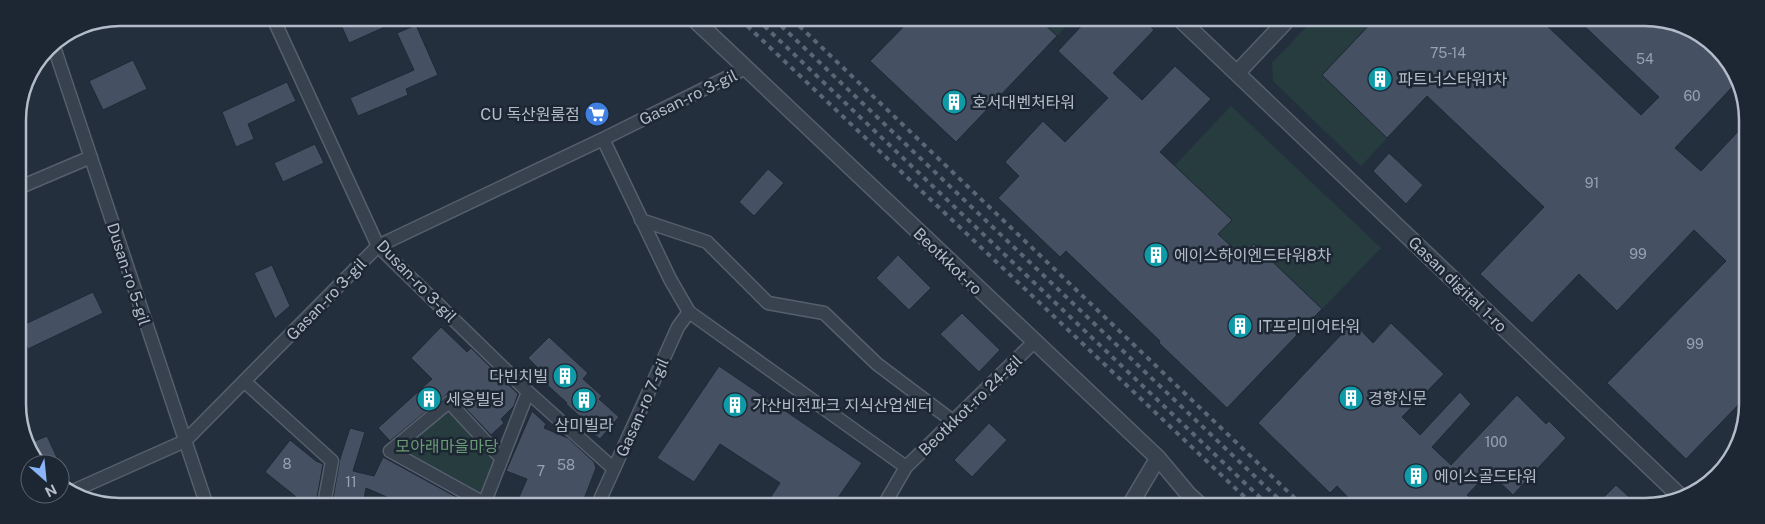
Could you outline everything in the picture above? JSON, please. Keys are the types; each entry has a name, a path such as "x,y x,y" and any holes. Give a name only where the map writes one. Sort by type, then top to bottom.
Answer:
{"street":[{"name":"Dusan-ro 3-gil","path":"277,26 378,246 528,392 614,469"},
{"name":"Beotkkot-ro","path":"701,26 1158,458 1194,498"},
{"name":"Gasan digital 1-ro","path":"1188,26 1676,493"},
{"path":"1237,73 1282,26"},
{"name":"Dusan-ro 5-gil","path":"56,52 204,498"},
{"name":"Gasan-ro 3-gil","path":"79,488 185,441 378,246 603,139 746,68"},
{"path":"603,139 670,279 689,312"},
{"path":"26,185 91,157"},
{"path":"641,220 707,242 768,303 824,313 877,364 954,422"},
{"name":"Beotkkot-ro 24-gil","path":"689,312 906,468"},
{"name":"Gasan-ro 7-gil","path":"601,498 678,327 689,312"},
{"name":"Beotkkot-ro 24-gil","path":"888,498 906,468 1034,342"},
{"path":"245,382 332,461 325,498"},
{"path":"486,498 528,392"},
{"path":"475,498 390,451 449,402 502,459"},
{"path":"1134,498 1158,458"}],"green space":[{"path":"1046,26 1066,26 1057,36"},
{"path":"1307,26 1368,26 1322,75 1387,138 1361,166 1273,81 1272,63"},
{"path":"1231,106 1381,248 1322,309 1254,244 1242,256 1218,234 1231,220 1174,166"},
{"name":"모아래마을마당","path":"449,402 502,459 486,498 475,498 390,451"}],"building":[{"path":"342,26 387,26 349,43"},
{"path":"416,26 438,75 406,89 408,95 358,116 350,98 414,70 397,33"},
{"name":"호서대벤처타워","path":"904,26 1046,26 1057,36 956,142 870,61"},
{"path":"1081,26 1150,26 1154,30 1113,73 1142,100 1175,66 1211,99 1160,152 1232,220 1218,234 1242,256 1254,244 1322,309 1227,408 1066,251 1060,257 998,198 1019,176 1005,162 1043,121 1065,142 1108,98 1058,51"},
{"path":"1368,26 1547,26 1641,115 1659,97 1584,26 1644,26 1669,29 1681,33 1702,46 1723,68 1733,87 1675,148 1701,171 1739,130 1739,404 1686,459 1607,383 1726,261 1694,230 1617,311 1579,274 1532,323 1480,274 1544,207 1427,96 1387,138 1322,75"},
{"path":"133,60 147,89 103,110 89,81"},
{"path":"287,82 296,101 248,124 254,139 236,147 222,112"},
{"path":"315,144 324,163 283,182 274,163"},
{"path":"1389,153 1423,185 1406,204 1373,171"},
{"path":"768,169 784,183 754,216 739,202"},
{"path":"898,255 931,288 909,310 876,278"},
{"path":"272,265 290,306 275,319 254,273"},
{"path":"93,292 103,313 28,349 26,345 26,324"},
{"path":"962,313 1000,350 979,372 940,334"},
{"path":"1353,322 1373,343 1391,323 1444,374 1402,417 1420,435 1460,392 1471,404 1432,447 1451,465 1517,395 1546,424 1549,421 1566,438 1513,495 1489,472 1467,495 1470,498 1348,498 1337,486 1330,493 1258,423"},
{"path":"441,327 467,352 471,348 518,394 514,406 501,419 504,423 491,435 452,394 447,394 390,441 378,428 432,379 411,358"},
{"path":"549,337 588,373 583,379 602,396 599,399 619,417 600,439 584,426 587,423 544,382 548,372 545,375 528,358"},
{"name":"가산비전파크 지식산업센터","path":"719,366 862,463 838,498 770,498 780,483 720,444 694,482 657,458"},
{"path":"532,411 546,424 544,428 568,438 594,462 596,468 584,498 519,498 527,479 506,471"},
{"path":"989,423 1007,440 972,477 954,460"},
{"path":"350,428 365,432 353,471 374,476 383,457 458,498 389,498 366,488 364,498 333,498 340,459"},
{"path":"47,436 55,454 41,454 34,441"},
{"path":"290,440 316,461 323,464 317,498 298,498 265,472"},
{"path":"1616,485 1630,498 1603,498"}],"railway":[{"path":"747,26 1246,498"},
{"path":"764,26 1261,498"},
{"path":"781,26 1278,498"},
{"path":"799,26 1295,498"}],"place":[{"name":"파트너스타워1차","path":"1380,79"},
{"name":"호서대벤처타워","path":"954,102"},
{"name":"CU 독산원룸점","path":"597,114"},
{"name":"에이스하이엔드타워8차","path":"1156,255"},
{"name":"IT프리미어타워","path":"1240,326"},
{"name":"다빈치빌","path":"565,376"},
{"name":"경향신문","path":"1351,398"},
{"name":"세웅빌딩","path":"429,399"},
{"name":"삼미빌라","path":"584,400"},
{"name":"가산비전파크 지식산업센터","path":"735,405"},
{"name":"에이스골드타워","path":"1416,476"}]}
